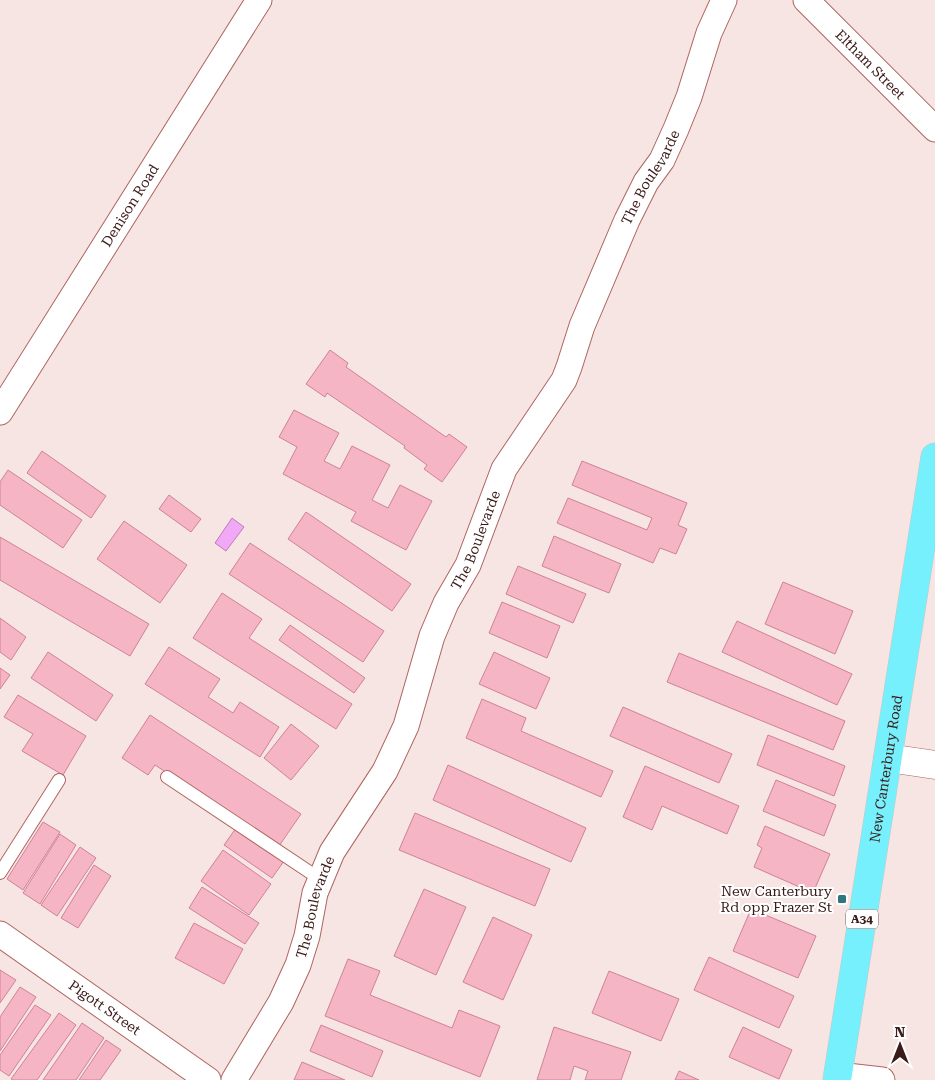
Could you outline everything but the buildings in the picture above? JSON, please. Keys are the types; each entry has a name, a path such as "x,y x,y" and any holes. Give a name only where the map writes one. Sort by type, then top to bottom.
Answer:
{"highway":[{"name":"New Canterbury Road","path":"838,1078 935,458"}],"main road":[{"path":"888,758 935,765"}],"street":[{"name":"Denison Road","path":"0,412 259,0"},
{"name":"The Boulevarde","path":"234,1080 281,1002 298,965 320,879 341,836 385,771 406,726 432,636 446,604 468,565 504,469 564,380 582,326 627,220 646,182 662,160 676,129 689,97 709,32 724,0"},
{"name":"Eltham Street","path":"806,0 935,129"},
{"name":"Pigott Street","path":"0,934 208,1080"},
{"path":"838,1078 882,1080"}],"lane":[{"path":"167,777 320,879"},
{"path":"0,872 59,780"}],"shaded area":[{"path":"232,518 244,527 226,551 215,543"}],"place":[{"name":"New Canterbury Rd opp Frazer St","path":"842,899"}]}
